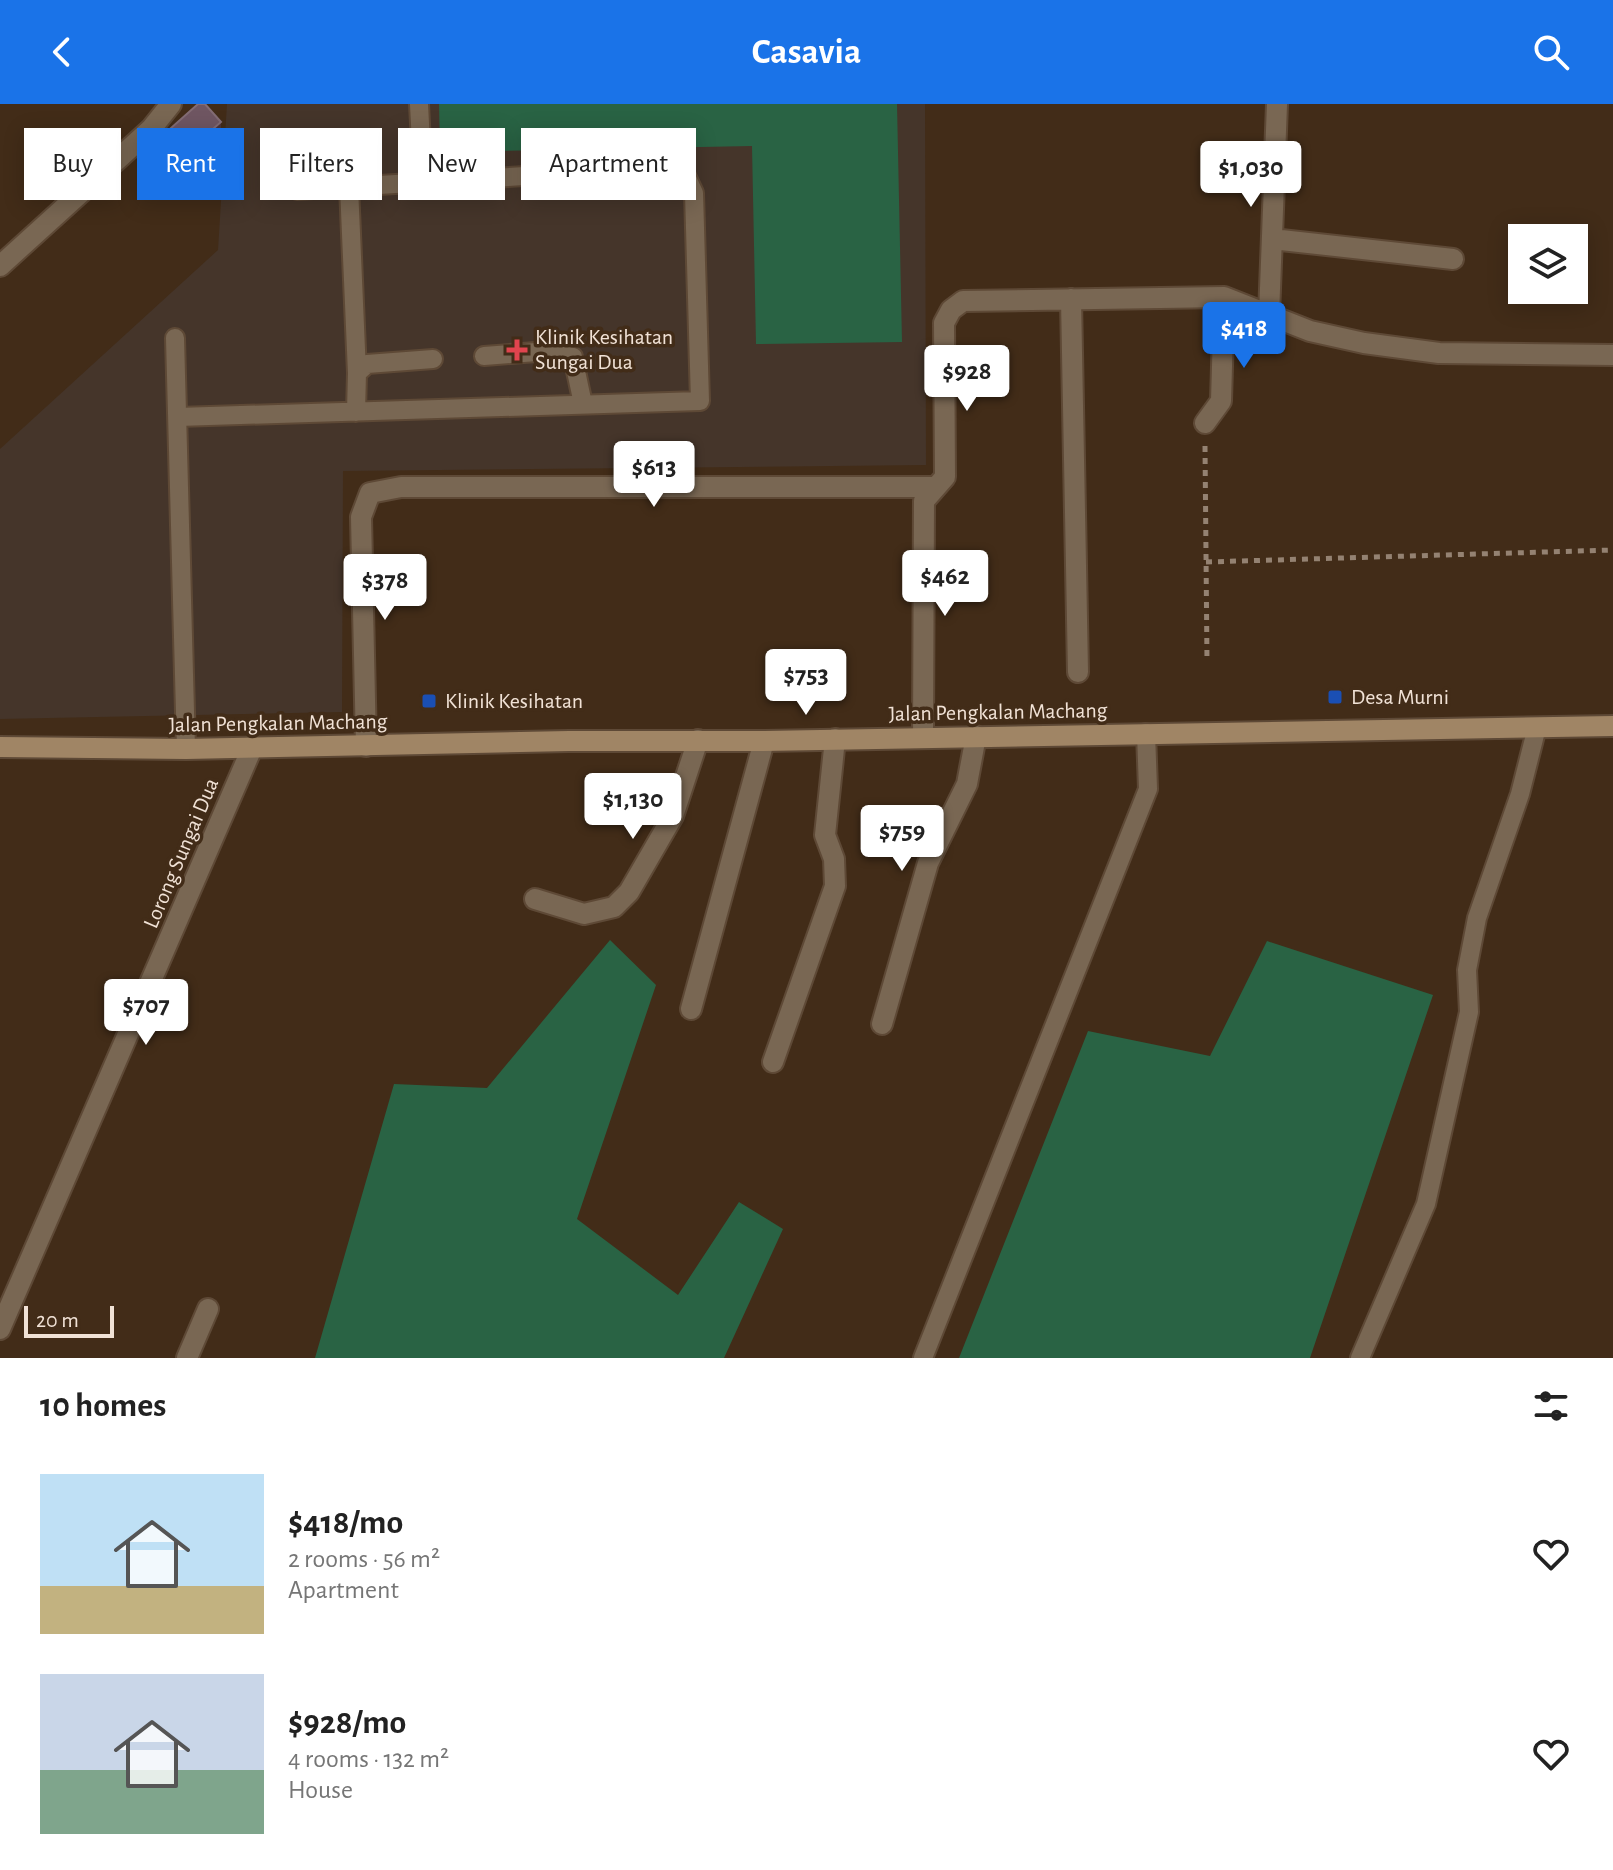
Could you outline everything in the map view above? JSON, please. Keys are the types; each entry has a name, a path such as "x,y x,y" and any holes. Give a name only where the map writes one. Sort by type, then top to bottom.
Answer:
{"main road":[{"name":"Jalan Pengkalan Machang","path":"0,747 186,749 1613,726"}],"street":[{"path":"0,266 151,129 171,104"},
{"path":"1269,315 1277,104"},
{"path":"1272,239 1453,259"},
{"path":"1205,423 1221,401 1224,297"},
{"path":"923,736 924,501 945,477 944,323 951,310 963,301 1224,297 1323,334 1364,343 1439,353 1613,355"},
{"path":"1071,299 1078,672"},
{"path":"366,746 361,517 370,493 401,487 935,487"},
{"path":"882,1024 928,863 967,784 976,736"},
{"path":"773,1062 835,886 834,859 825,835 835,739"},
{"path":"535,899 584,914 614,907 629,892 673,816 698,740"},
{"path":"691,1009 764,741"},
{"name":"Lorong Sungai Dua","path":"0,1329 252,748"},
{"path":"187,1358 208,1309"}],"lane":[{"path":"419,104 420,128"},
{"path":"178,417 700,401 694,193 686,176 673,167 505,178"},
{"path":"350,200 356,412"},
{"path":"175,338 186,749"},
{"path":"484,356 549,351 573,357 583,404"},
{"path":"357,373 367,364 433,359"},
{"path":"1360,1358 1426,1204 1469,1012 1467,970 1477,918 1520,794 1537,727"},
{"path":"923,1358 1148,789 1146,733"}],"path":[{"path":"1205,423 1207,661"},
{"path":"1206,562 1613,550"}],"shaded area":[{"name":"Klinik Kesihatan Sungai Dua","path":"227,104 925,104 926,465 343,471 342,712 0,719 0,449 218,250 221,200 244,200 244,128 226,128"}],"green space":[{"path":"439,104 897,104 902,342 756,344 752,146 696,147 696,128 521,128 521,150 505,151 505,128 440,128"},
{"path":"610,940 656,985 577,1219 678,1295 739,1202 783,1229 724,1358 315,1358 394,1084 487,1088"},
{"path":"1267,941 1433,995 1310,1358 959,1358 1088,1031 1210,1056"}],"building":[{"path":"198,104 205,104 221,122 214,128 171,128"}],"place":[{"name":"Klinik Kesihatan Sungai Dua","path":"517,350"},
{"name":"Desa Murni","path":"1335,697"},
{"name":"Klinik Kesihatan","path":"429,701"}]}
